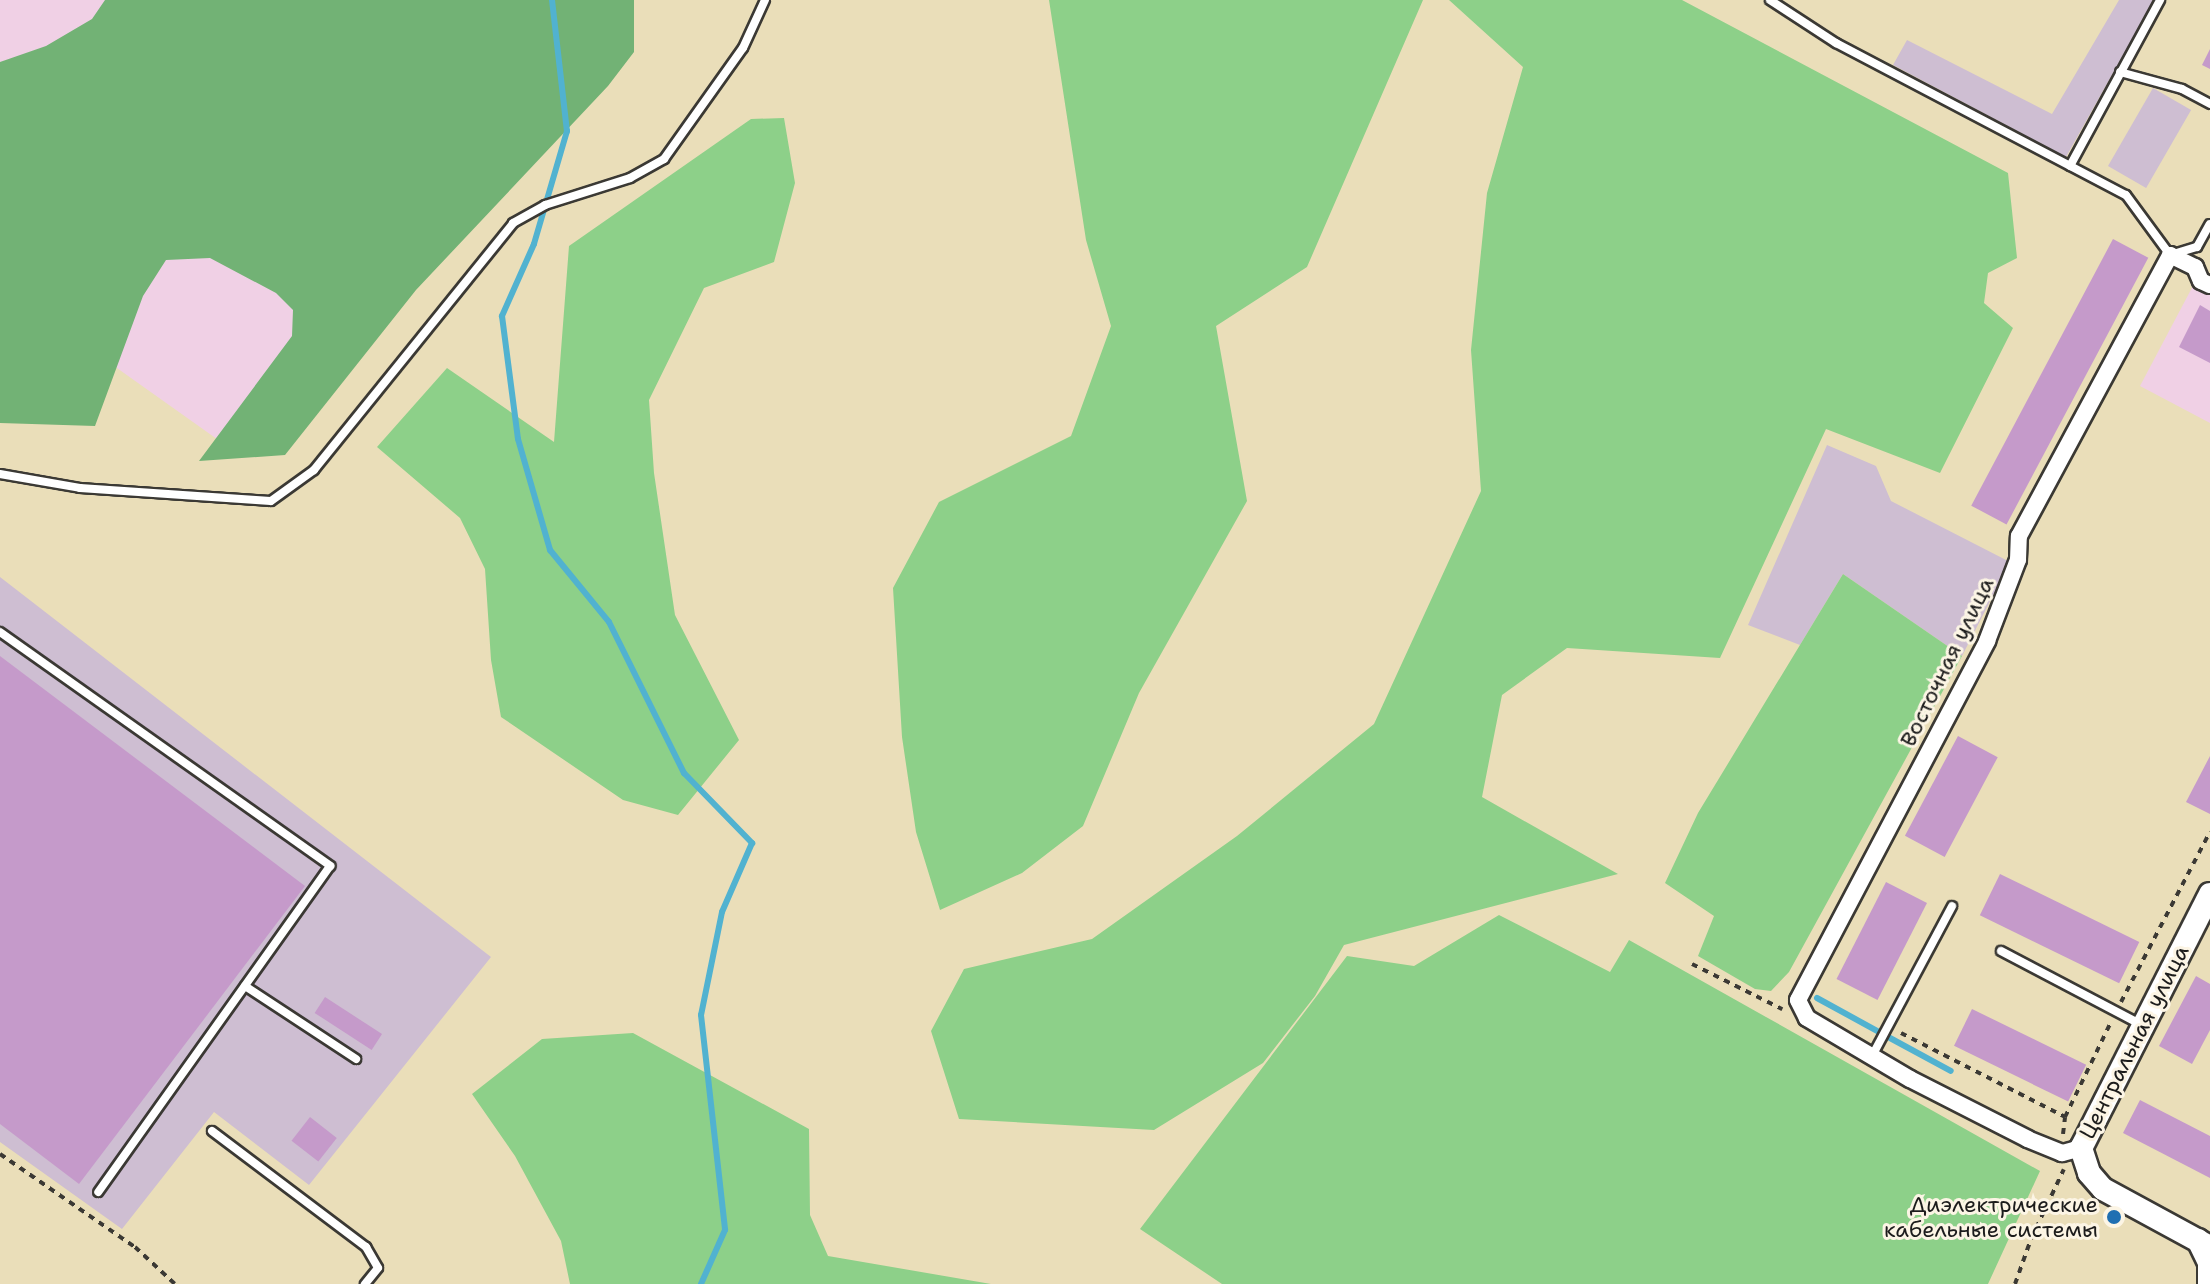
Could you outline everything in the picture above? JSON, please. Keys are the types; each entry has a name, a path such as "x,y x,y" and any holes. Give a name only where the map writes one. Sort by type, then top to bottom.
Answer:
{"street":[{"path":"2170,255 2195,267 2201,281 2210,285"},
{"name":"Восточная улица","path":"1799,1005 1987,641 2018,560 2019,536 2170,255"},
{"name":"Центральная улица","path":"2081,1148 2210,894"},
{"path":"1799,1005 1807,1018 2028,1139 2062,1153 2081,1148 2089,1173 2103,1189 2204,1244 2209,1263 2209,1284"}],"lane":[{"path":"0,474 80,488 271,501 314,470 513,223 545,205 630,178 664,159 743,48 765,0"},
{"path":"1770,0 1836,43 2126,195 2170,255 2197,247 2210,224"},
{"path":"2070,166 2160,0"},
{"path":"2120,72 2182,89 2210,104"},
{"path":"0,632 330,866 98,1192"},
{"path":"1872,1056 1952,906"},
{"path":"2001,951 2141,1025"},
{"path":"245,986 356,1059"},
{"path":"212,1131 366,1247 378,1268 365,1284"}],"path":[{"path":"1888,1027 2065,1117 2116,1011 2210,832"},
{"path":"1692,964 1771,1005 1799,1005"},
{"path":"2015,1284 2060,1174 2081,1148"},
{"path":"0,1154 135,1247 175,1284"}],"shaded area":[{"path":"0,0 513,0 231,449 0,285"},
{"path":"2119,0 2154,0 2066,157 1893,65 1907,40 2052,114"},
{"path":"2153,88 2191,110 2146,188 2108,166"},
{"path":"2195,282 2210,289 2210,423 2140,386"},
{"path":"1827,445 1876,466 1891,501 2010,562 1962,656 1843,574 1800,645 1748,625"},
{"path":"0,577 491,957 309,1185 214,1112 122,1229 0,1142"}],"green space":[{"path":"105,0 634,0 634,52 608,86 416,290 285,455 199,461 292,336 293,310 276,293 210,258 166,260 143,296 95,426 0,423 0,62 46,46 92,19"},
{"path":"1049,0 1423,0 1307,267 1216,326 1247,501 1139,693 1083,826 1022,873 940,910 916,832 902,737 893,588 939,502 1071,436 1111,326 1086,240"},
{"path":"1449,0 1682,0 2008,173 2017,258 1988,273 1984,303 2013,328 1940,473 1826,429 1720,658 1567,648 1502,695 1482,797 1618,874 1344,945 1315,996 1263,1063 1154,1130 959,1119 931,1031 964,969 1092,939 1237,836 1374,724 1481,491 1471,350 1487,193 1523,67"},
{"path":"784,118 795,183 774,262 704,288 649,400 654,473 675,615 739,740 678,815 623,800 501,717 491,660 485,569 460,518 377,447 447,368 554,442 569,246 751,119"},
{"path":"1843,574 1962,656 1789,972 1771,991 1755,989 1698,956 1714,916 1665,883 1698,813"},
{"path":"1499,915 1610,972 1629,940 2040,1171 1988,1284 1222,1284 1140,1229 1347,956 1414,966"},
{"path":"633,1033 809,1129 810,1215 828,1256 991,1284 570,1284 561,1241 515,1156 472,1094 542,1039"}],"building":[{"path":"2210,49 2210,69 2202,65"},
{"path":"2113,239 2148,258 2007,524 1971,506"},
{"path":"2200,305 2210,311 2210,363 2179,347"},
{"path":"0,656 305,886 79,1184 0,1124"},
{"path":"1958,736 1998,757 1945,857 1905,836"},
{"path":"2210,756 2210,814 2186,802"},
{"path":"2000,874 2139,942 2119,983 1980,915"},
{"path":"1886,882 1927,903 1878,1000 1837,979"},
{"path":"2196,976 2210,984 2210,1030 2192,1064 2159,1046"},
{"path":"325,997 382,1034 372,1050 315,1013"},
{"path":"1972,1009 2086,1065 2068,1102 1954,1046"},
{"path":"2140,1100 2210,1136 2210,1178 2123,1133"},
{"path":"310,1117 337,1138 318,1162 292,1141"}],"waterway":[{"path":"552,0 567,131 534,244 502,316 518,439 550,550 609,622 684,773 752,843 722,912 701,1015 725,1230 701,1284"},
{"path":"1817,998 1879,1032"},
{"path":"1890,1038 1951,1071"}],"place":[{"name":"Диэлектрические кабельные системы","path":"2114,1217"}]}
